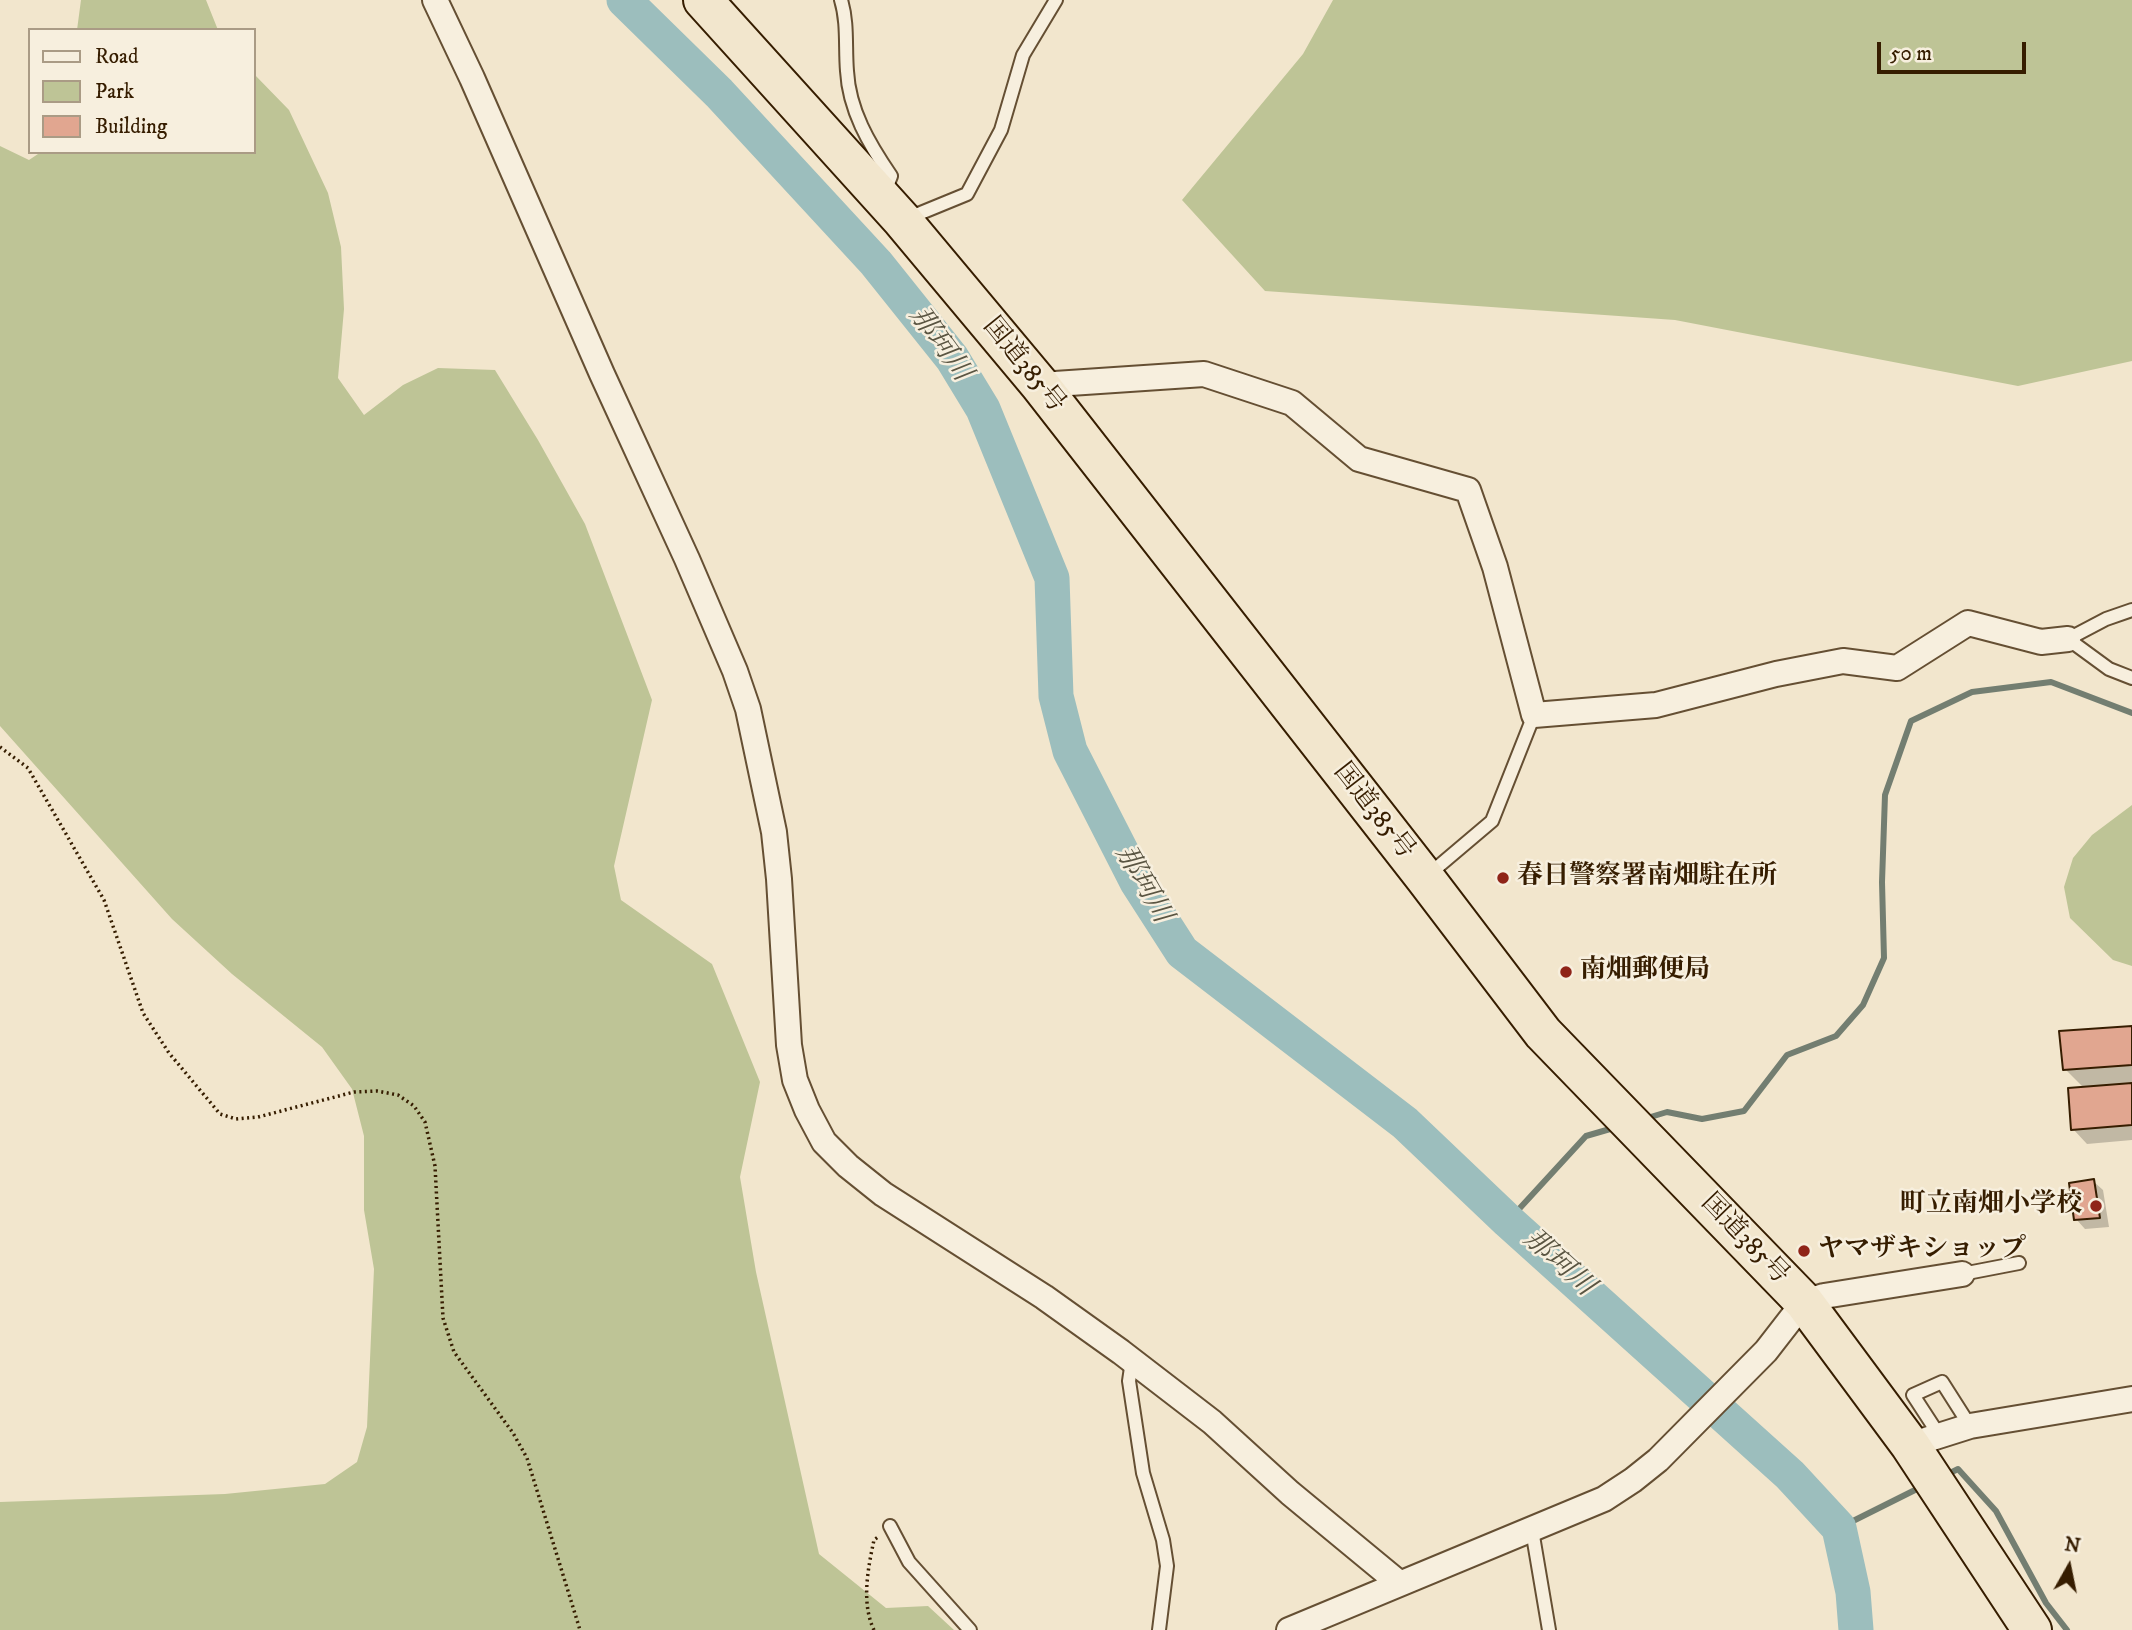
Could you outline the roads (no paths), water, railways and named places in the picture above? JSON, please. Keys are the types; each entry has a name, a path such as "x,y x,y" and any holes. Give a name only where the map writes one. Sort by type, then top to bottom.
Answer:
{"highway":[{"name":"国道385号","path":"703,0 892,210 1040,385 1543,1033 1804,1302 1925,1440 2032,1630"}],"street":[{"path":"435,0 468,67 581,327 687,558 735,671 748,709 774,832 789,1045 795,1080 824,1142 848,1166 883,1194 1064,1310 1132,1360 1212,1422 1290,1493 1399,1583"},
{"path":"1040,385 1204,374 1293,403 1359,459 1468,489 1495,567 1534,715 1656,705 1776,674 1843,661 1897,668 1968,622 2041,642 2068,639"},
{"path":"1289,1630 1604,1499 1658,1460 1766,1351 1804,1302 1824,1296 1962,1275"},
{"path":"1925,1440 1970,1426 2132,1399"}],"lane":[{"path":"841,0 846,15 847,72 851,101 867,137 891,176 892,210 967,194 1001,130 1023,55 1056,0"},
{"path":"2132,610 2106,619 2068,639 2109,669 2132,678"},
{"path":"1425,878 1492,821 1534,715"},
{"path":"1962,1275 2020,1264"},
{"path":"1132,1360 1129,1381 1143,1473 1163,1540 1167,1566 1158,1630"},
{"path":"1925,1440 1913,1395 1942,1382 1970,1426"},
{"path":"890,1526 909,1562 970,1630"},
{"path":"1532,1530 1549,1630"}],"waterway":[{"name":"那珂川","path":"624,0 719,93 876,263 952,358 983,409 1052,578 1056,696 1070,751 1137,882 1182,952 1405,1123 1508,1221 1790,1475 1839,1528 1853,1592 1856,1630"},
{"path":"1644,1119 1667,1112 1702,1119 1744,1111 1787,1055 1836,1036 1863,1005 1884,958 1882,882 1885,795 1911,721 1972,692 2051,682 2132,713"},
{"path":"1508,1221 1586,1136 1617,1127"},
{"path":"1946,1475 1958,1469 1996,1511 2046,1603 2067,1630"},
{"path":"1839,1528 1921,1487"}],"place":[{"name":"春日警察署南畑駐在所","path":"1503,878"},
{"name":"南畑郵便局","path":"1566,972"},
{"name":"町立南畑小学校","path":"2096,1206"},
{"name":"ヤマザキショップ","path":"1804,1251"}]}
